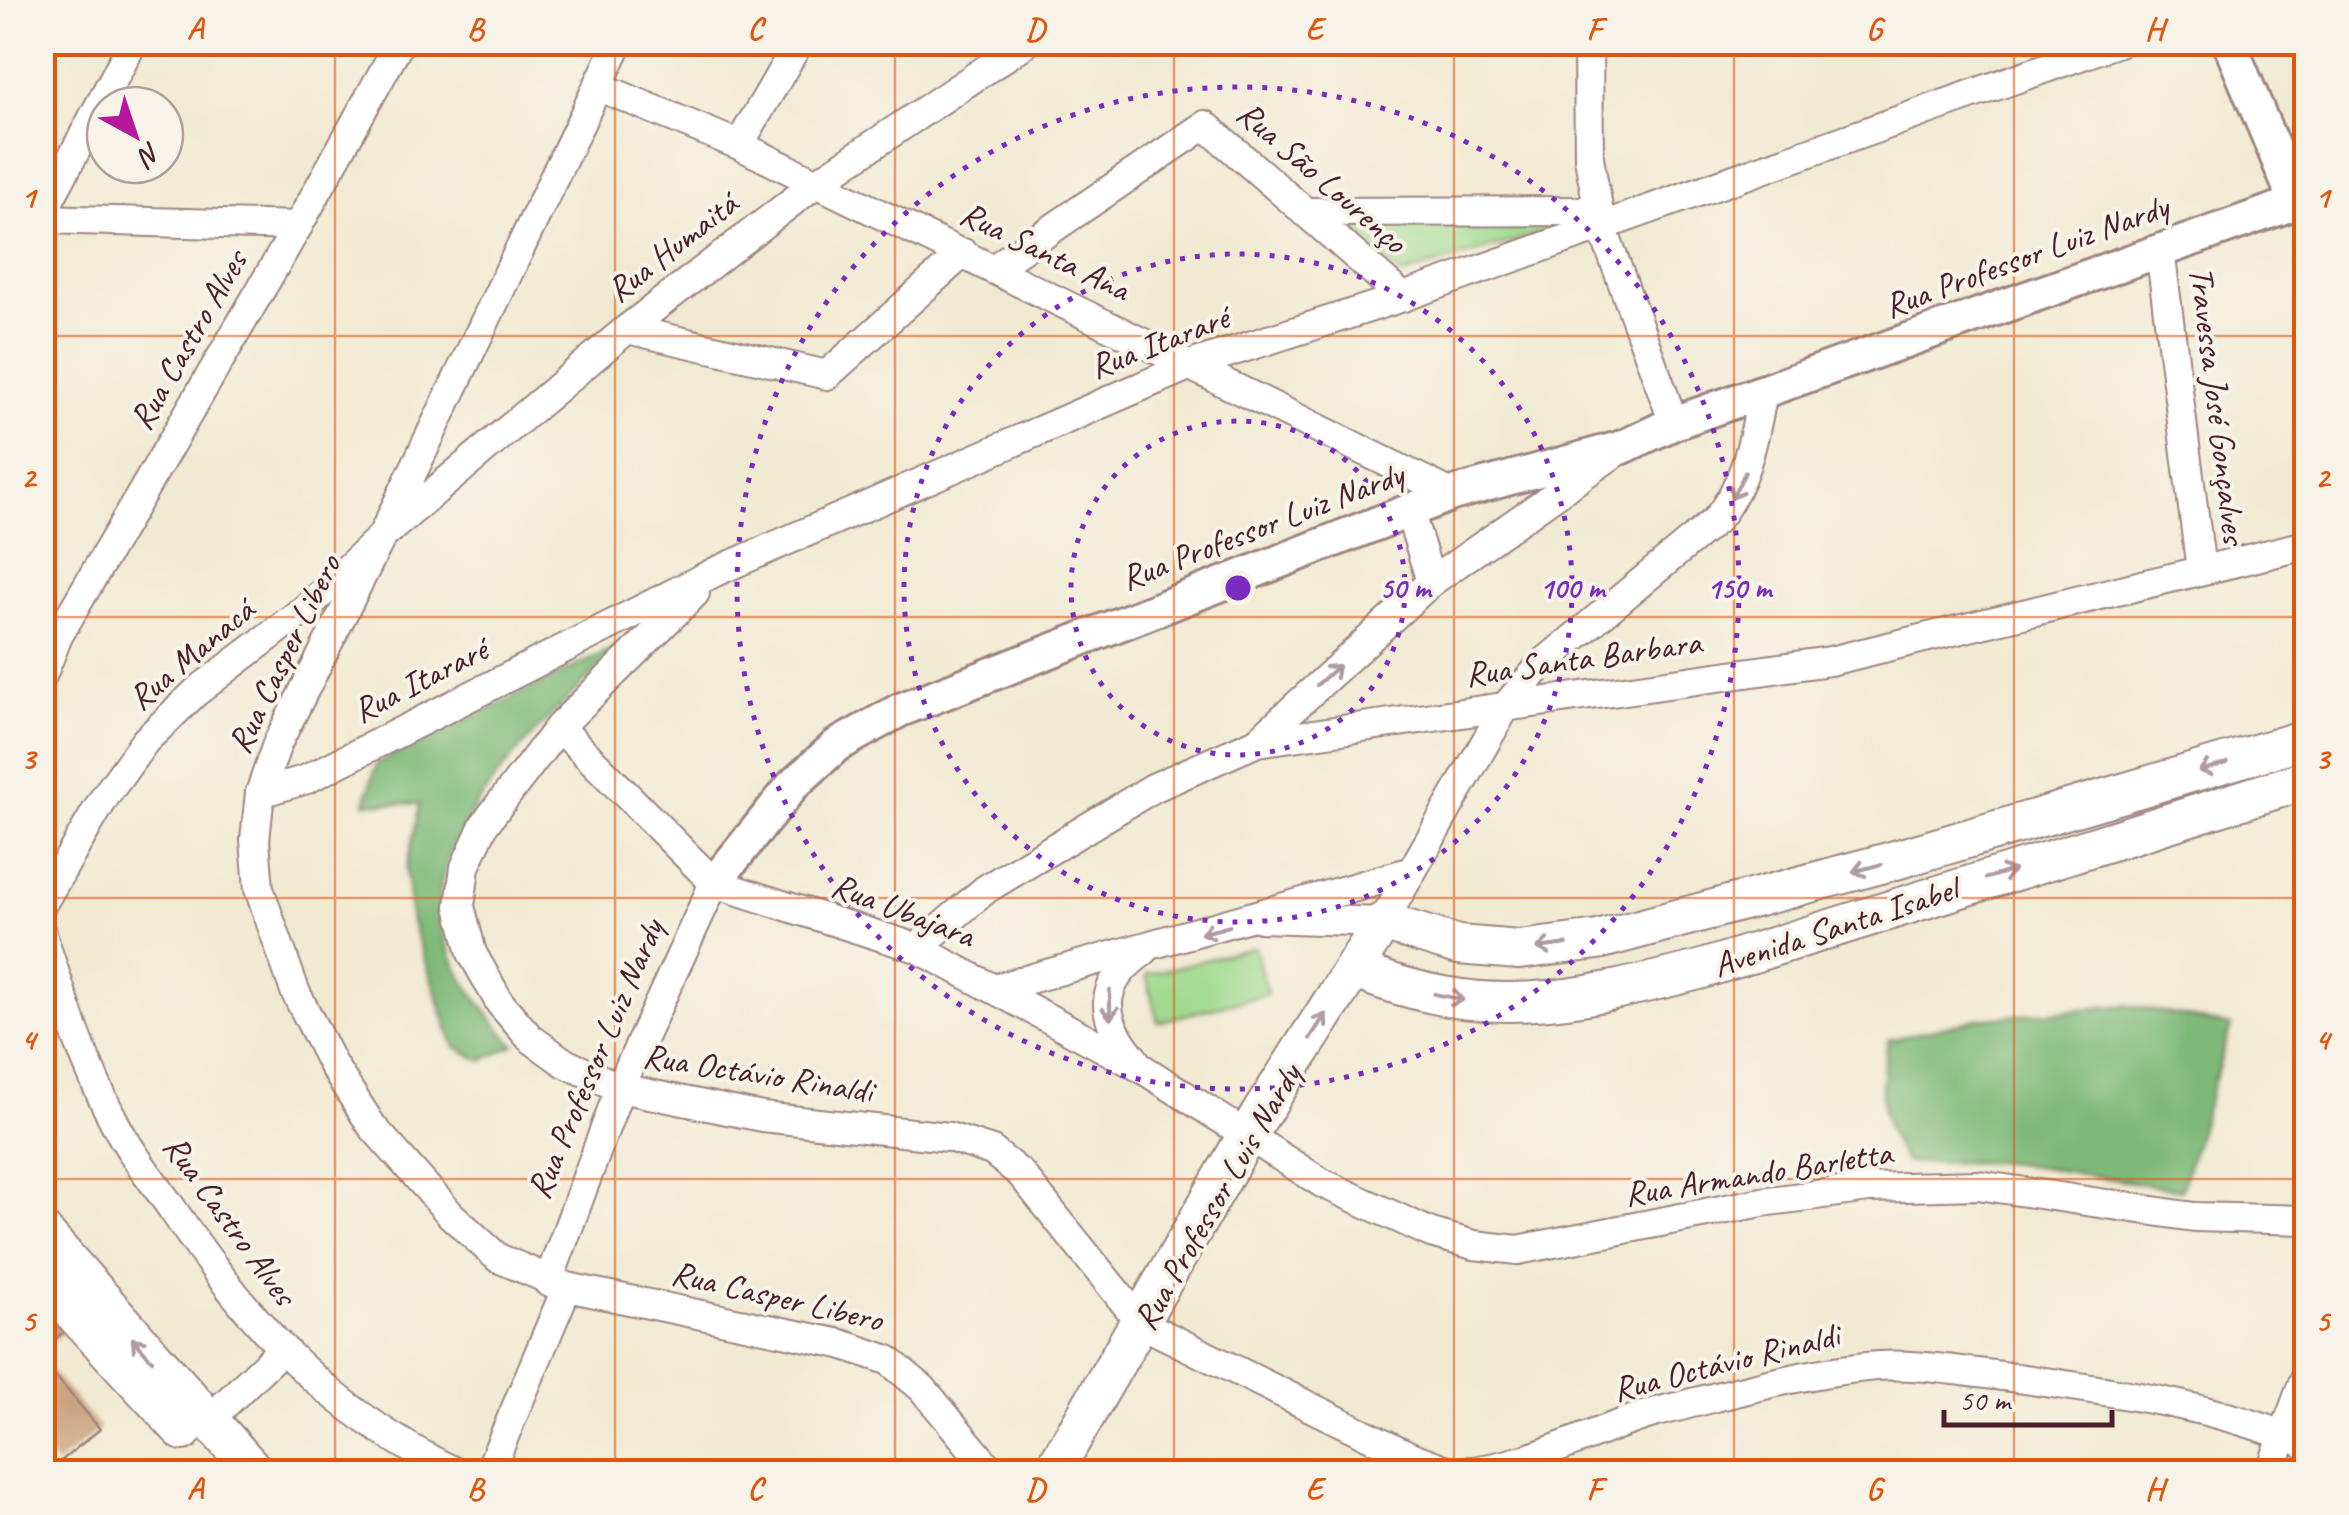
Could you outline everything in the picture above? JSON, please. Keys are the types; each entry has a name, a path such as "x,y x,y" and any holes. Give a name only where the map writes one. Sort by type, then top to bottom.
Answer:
{"main road":[{"name":"Avenida Santa Isabel","path":"1383,922 1440,941 1504,949 1598,940 1892,861 2306,739"},
{"name":"Avenida Santa Isabel","path":"1356,970 1462,1001 1531,1004 1600,995 1699,970 2306,780"},
{"name":"Rua Professor Luis Nardy","path":"1053,1472 1142,1324 1246,1137 1356,970 1383,922"},
{"path":"42,1231 255,1472"},
{"path":"42,1279 222,1472"}],"street":[{"path":"134,42 42,216 298,226"},
{"name":"Rua Castro Alves","path":"42,676 58,636 298,226 400,42"},
{"name":"Rua Casper Libero","path":"620,42 382,536 277,744 260,793 255,840 259,889 296,991 332,1064 372,1126 451,1215 498,1258 558,1284 841,1344 888,1360 922,1388 992,1472"},
{"path":"738,145 799,42"},
{"path":"1588,42 1590,158 1599,218 1674,424"},
{"name":"Rua Itararé","path":"260,793 308,779 715,572 1193,364 1403,298 1599,218 2119,42"},
{"path":"2229,42 2301,201"},
{"name":"Rua Humaitá","path":"382,536 627,329 815,184 1015,45"},
{"name":"Rua Santa Ana","path":"600,87 738,145 1193,364 1452,494"},
{"name":"Rua São Lourenço","path":"992,269 1198,126 1210,127 1403,298"},
{"name":"Rua Professor Luiz Nardy","path":"489,1472 558,1284 620,1088 714,883 793,786 836,746 900,710 1452,494 1623,448 1674,424 2301,201"},
{"path":"1304,212 1599,218"},
{"name":"Travessa José Gonçalves","path":"2160,250 2201,570"},
{"path":"627,329 827,375 963,253"},
{"path":"1260,918 1383,922 1506,706 1541,666 1726,507 1749,464 1762,393"},
{"path":"1257,742 1431,582 1623,448"},
{"path":"1410,513 1431,582"},
{"name":"Rua Manacá","path":"42,904 104,798 145,741 196,692 305,609 382,536"},
{"name":"Rua Santa Barbara","path":"917,948 986,889 1153,788 1257,742 1830,661 2306,545"},
{"name":"Rua Octávio Rinaldi","path":"715,572 559,727 484,825 465,867 460,906 472,953 500,1003 530,1038 565,1063 620,1088 762,1117 972,1141 992,1150 1020,1174 1142,1324 1412,1457 1453,1472"},
{"name":"Rua Ubajara","path":"559,727 714,883 917,948 1143,1069 1246,1137"},
{"path":"994,989 1260,918 1409,872"},
{"name":"Rua Castro Alves","path":"42,934 70,1023 116,1127 206,1260 280,1351 395,1443 455,1472"},
{"path":"1143,1069 1115,1036 1108,1016 1108,991 1120,968 1149,948"},
{"name":"Rua Armando Barletta","path":"1246,1137 1322,1184 1431,1232 1474,1245 1518,1250 1762,1202 1870,1188 1978,1185 2194,1217 2306,1220"},
{"path":"207,1422 280,1351"},
{"name":"Rua Octávio Rinaldi","path":"1462,1472 1496,1470 1650,1414 1793,1378 1870,1366 1950,1370 2072,1386 2217,1415 2295,1440"},
{"path":"2270,1472 2295,1440 2306,1376"}],"green space":[{"path":"1332,221 1545,221 1552,230 1402,275"},
{"path":"628,641 568,698 502,770 473,810 452,850 440,889 447,945 471,991 514,1045 482,1061 454,1046 411,919 406,870 420,804 365,803 377,763"},
{"path":"1255,947 1267,994 1158,1022 1146,975"},
{"path":"2126,1005 2231,1026 2181,1190 2008,1162 1906,1163 1889,1133 1882,1105 1888,1040 1977,1019"}],"building":[{"path":"42,1301 66,1330 42,1350"},
{"path":"42,1360 100,1429 56,1465 42,1449"}]}
